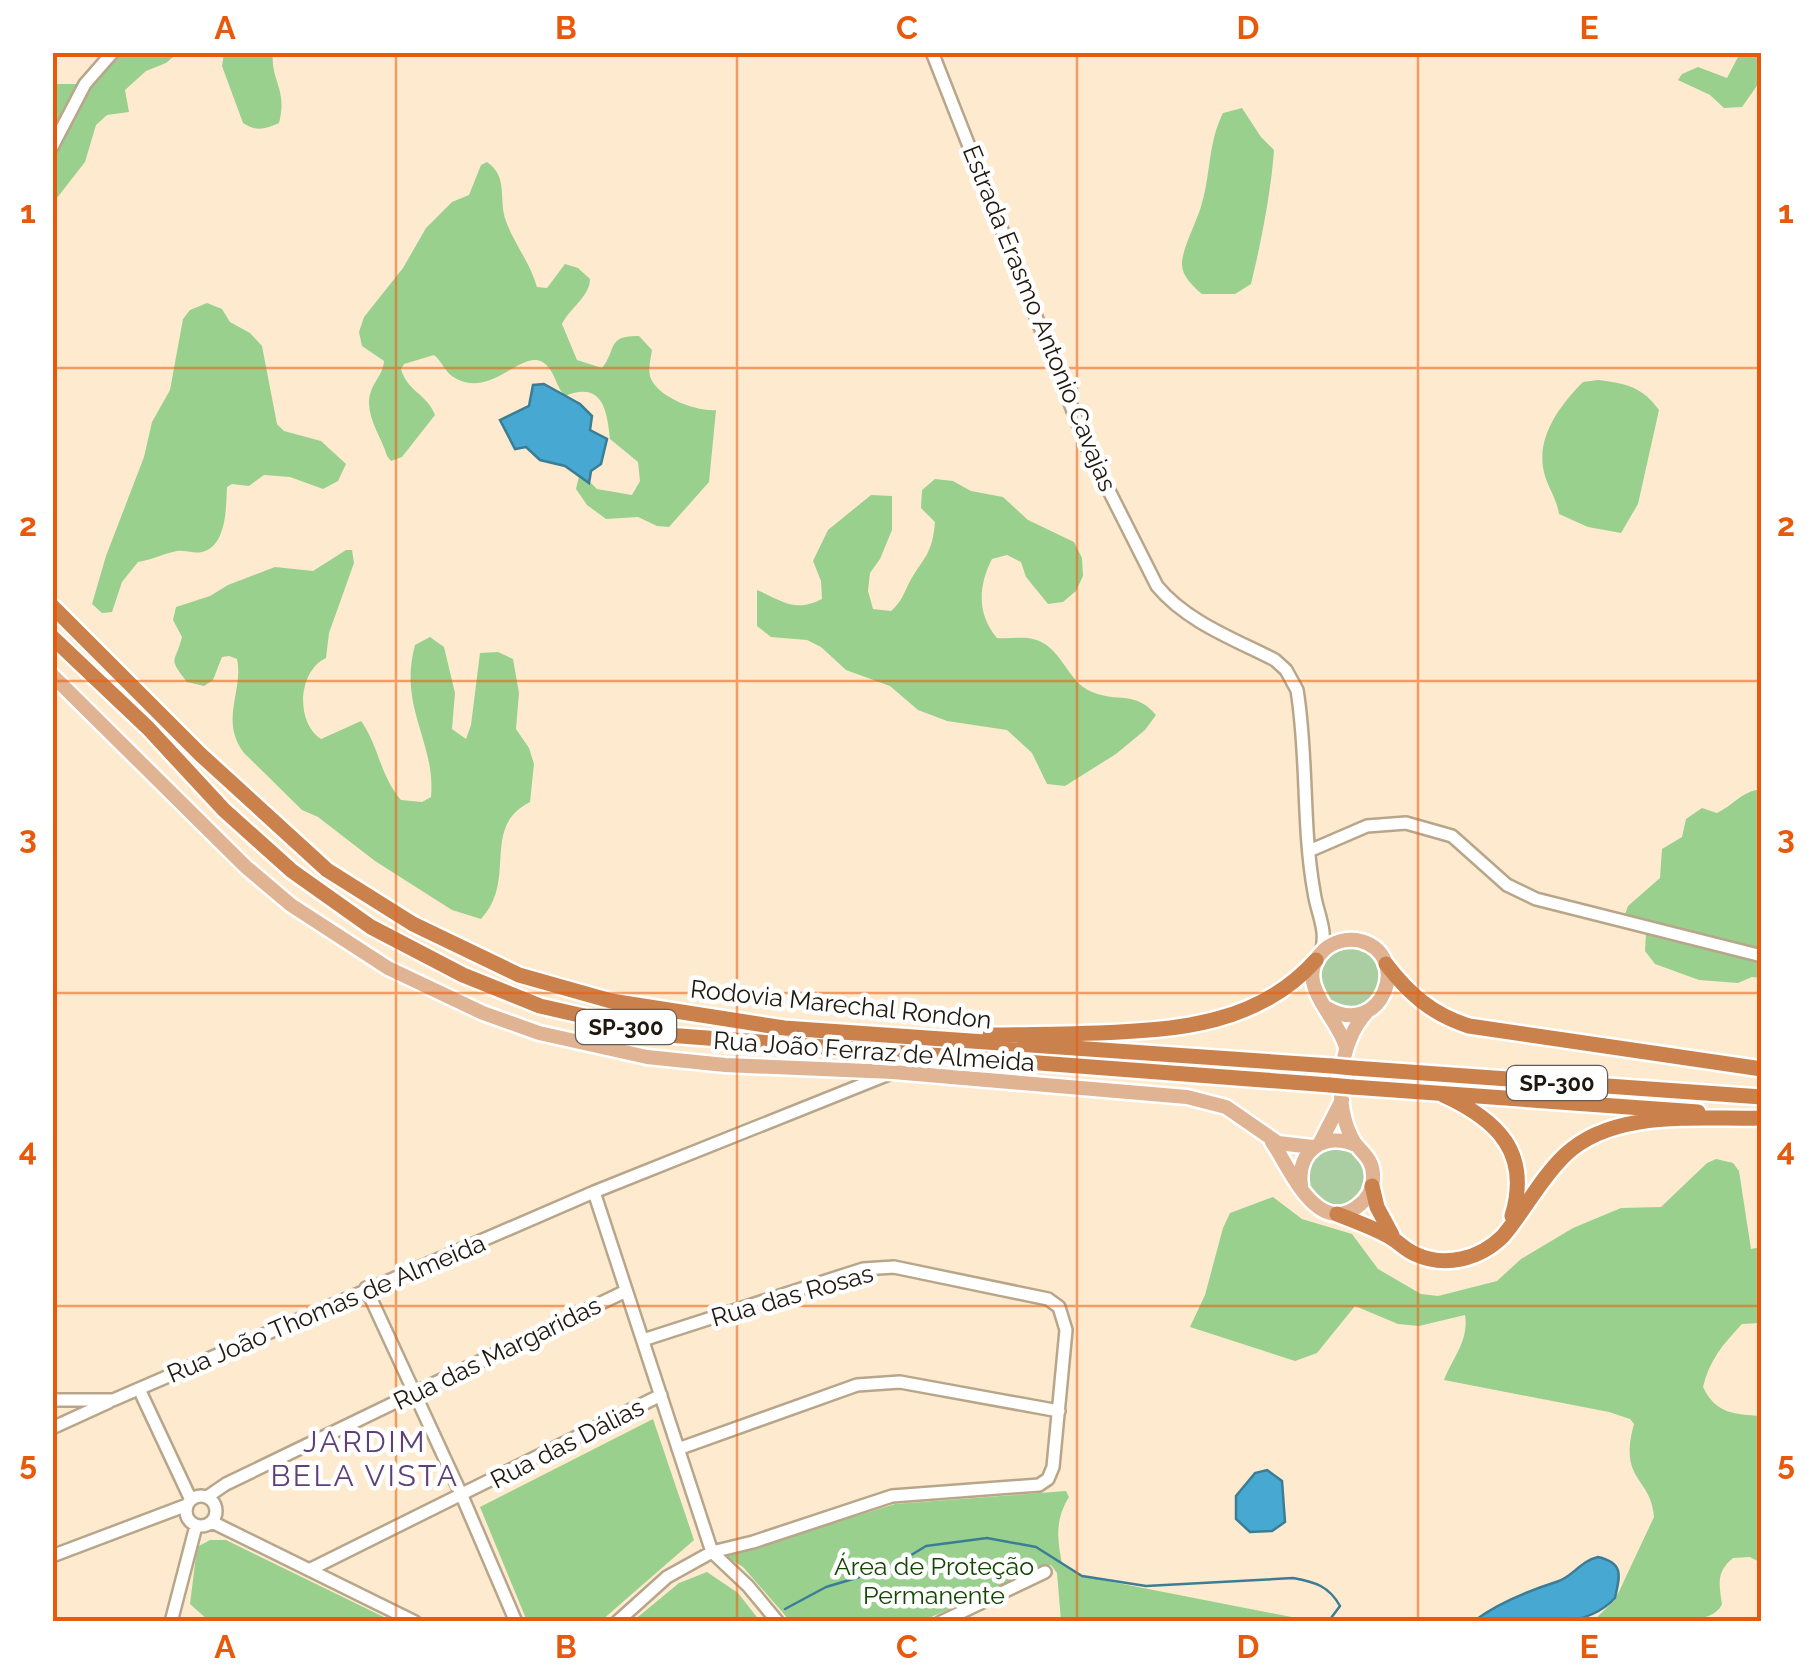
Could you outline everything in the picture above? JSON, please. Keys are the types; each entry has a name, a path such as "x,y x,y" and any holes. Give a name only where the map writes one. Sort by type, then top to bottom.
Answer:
{"highway":[{"name":"Rodovia Marechal Rondon","path":"52,606 200,754 327,870 413,924 519,975 611,1001 784,1028 1762,1097"},
{"name":"Rodovia Marechal Rondon","path":"52,636 148,728 224,810 292,871 372,927 463,974 540,1006 667,1035 1330,1085 1347,1093 1435,1091 1762,1117"},
{"path":"926,1040 966,1034 1180,1029 1218,1020 1268,1000 1319,956"},
{"path":"1386,964 1430,1010 1470,1026 1762,1069"},
{"path":"1435,1091 1479,1115 1513,1152 1518,1165 1519,1194 1508,1232"},
{"path":"1336,1214 1394,1239 1414,1254 1428,1259 1458,1260 1483,1252 1508,1232 1551,1170 1568,1152 1593,1136 1649,1122 1762,1117"},
{"path":"1372,1186 1384,1223 1394,1239"}],"main road":[{"name":"Rua João Ferraz de Almeida","path":"52,676 261,880 340,938 430,990 539,1033 647,1057 725,1065 893,1072 1206,1100 1244,1117 1268,1137 1300,1186"},
{"path":"1346,1047 1354,1028 1383,996 1388,975 1386,964 1368,944 1341,940 1319,956 1313,970 1314,991 1339,1026 1346,1047 1347,1093 1346,1121 1356,1145 1369,1158 1372,1186 1359,1206 1336,1214 1314,1206 1300,1186 1301,1165 1347,1093"},
{"path":"1326,1008 1346,1016 1367,1012"},
{"name":"Rua João Ferraz de Almeida","path":"1268,1137 1290,1146 1316,1145"},
{"path":"1316,1145 1338,1139 1356,1145"}],"street":[{"path":"52,147 85,84 114,52"},
{"name":"Estrada Erasmo Antonio Cavajas","path":"932,52 1088,450 1157,586 1172,605 1188,616 1275,660 1297,690 1309,857 1314,898 1324,926"},
{"path":"1309,857 1366,826 1406,823 1452,836 1507,884 1536,899 1762,956"},
{"path":"1324,926 1341,940"},
{"path":"1319,956 1324,926"},
{"name":"Rua João Thomas de Almeida","path":"52,1400 113,1400 594,1192 893,1072"},
{"path":"594,1192 712,1552 778,1622"},
{"name":"Rua das Rosas","path":"642,1340 864,1269 894,1267 1048,1298 1059,1307 1066,1330 1059,1412"},
{"path":"366,1288 516,1622"},
{"name":"Rua das Margaridas","path":"207,1497 226,1484 626,1291"},
{"path":"617,1622 668,1577 712,1552 892,1496 1039,1485 1048,1479 1054,1467 1059,1412 881,1381 857,1385 678,1449"},
{"path":"139,1389 189,1503 188,1519 196,1526"},
{"name":"Rua das Dálias","path":"311,1569 660,1395"},
{"path":"52,1428 113,1400"},
{"path":"52,1556 189,1503 198,1496 207,1497 216,1508 212,1522"},
{"path":"196,1526 212,1522 415,1622"},
{"path":"185,1622 172,1617 196,1526"},
{"path":"941,1622 1044,1572"}],"green space":[{"path":"113,53 178,53 146,71 125,90 129,112 107,115 96,125 85,162 53,203 53,84 84,84"},
{"path":"224,53 273,53 281,102 279,123 261,129 243,123 222,66"},
{"path":"1740,53 1761,53 1761,80 1742,107 1724,108 1710,95 1678,80 1698,67 1727,78"},
{"path":"1242,108 1274,150 1258,252 1251,284 1235,294 1202,294 1186,276 1183,256 1202,203 1218,124 1223,113"},
{"path":"487,162 501,182 506,221 537,287 547,288 565,264 578,268 590,279 587,291 562,324 577,360 602,368 617,341 639,336 652,350 650,376 660,390 688,406 716,410 709,482 669,527 638,517 606,519 587,505 576,489 579,476 583,475 597,489 632,495 640,481 638,462 610,439 604,408 595,395 577,392 565,396 549,368 540,361 520,364 497,377 470,383 452,376 434,355 404,364 404,376 435,415 402,457 391,461 387,456 369,408 371,391 384,361 362,346 359,332 364,317 403,268 426,228 452,202 469,195 481,165"},
{"path":"207,303 222,309 230,322 250,333 262,346 277,424 284,431 321,441 346,464 338,481 323,489 290,477 264,475 249,486 227,487 224,525 216,542 199,552 177,551 138,562 122,582 112,612 102,613 92,604 144,457 152,422 170,390 183,319 190,310"},
{"path":"1598,380 1633,388 1659,410 1638,504 1621,533 1588,527 1559,514 1542,463 1546,437 1565,402 1583,382"},
{"path":"935,479 1003,497 1028,520 1074,542 1082,558 1083,576 1076,591 1063,602 1048,604 1026,577 1021,562 1007,555 992,559 982,600 986,620 997,638 1039,641 1092,692 1141,702 1156,715 1145,730 1116,754 1065,786 1047,784 1032,753 1007,730 947,721 918,710 890,686 846,670 821,647 807,640 771,637 757,626 757,590 796,605 822,599 821,581 813,561 828,530 871,495 892,496 892,530 870,573 868,591 873,609 891,611 932,542 935,522 921,508 922,490"},
{"path":"352,550 354,563 329,633 326,658 305,685 304,709 307,721 321,739 361,721 388,781 401,800 422,802 431,797 428,759 411,688 415,645 430,637 444,647 455,693 452,729 466,739 480,653 498,652 513,659 519,693 516,729 534,764 530,802 506,825 497,888 481,919 452,910 375,861 318,817 302,810 244,753 233,729 237,659 222,657 213,680 204,686 187,682 175,664 182,637 173,620 176,607 275,567 313,571"},
{"path":"1761,789 1761,978 1738,983 1699,980 1655,964 1645,951 1646,933 1628,923 1625,914 1628,906 1660,878 1662,849 1682,837 1686,819 1702,808 1717,813"},
{"path":"1351,946 1373,955 1382,977 1373,999 1351,1008 1329,999 1320,977 1329,955"},
{"path":"1337,1146 1359,1154 1367,1176 1359,1198 1337,1206 1315,1198 1307,1176 1315,1154"},
{"path":"1716,1159 1733,1163 1739,1171 1751,1249 1761,1247 1761,1323 1742,1324 1735,1331 1713,1361 1703,1387 1720,1408 1761,1416 1762,1576 1761,1563 1750,1557 1733,1558 1721,1573 1722,1604 1715,1613 1702,1618 1664,1623 1593,1621 1615,1600 1654,1517 1630,1457 1634,1424 1609,1412 1444,1380 1462,1341 1465,1315 1419,1326 1398,1324 1355,1306 1317,1353 1295,1361 1190,1327 1205,1295 1230,1213 1273,1197 1302,1219 1352,1234 1378,1269 1421,1294 1438,1296 1497,1281 1521,1259 1573,1228 1621,1208 1661,1207"},
{"path":"653,1419 694,1540 601,1621 527,1621 480,1507"},
{"name":"Área de Proteção Permanente","path":"1066,1491 1069,1497 1058,1529 1062,1564 1082,1576 1312,1621 1061,1621 1057,1573 1051,1565 922,1621 790,1621 743,1567 725,1556 895,1504"},
{"path":"210,1540 226,1540 392,1621 209,1621 190,1604 197,1547"},
{"path":"707,1572 738,1593 760,1621 633,1621 679,1583"}],"water":[{"path":"544,384 580,404 592,416 590,430 607,439 601,464 591,471 589,483 565,466 540,460 526,447 515,449 500,420 529,406 533,385"},
{"path":"1267,1470 1282,1481 1285,1522 1272,1531 1250,1532 1236,1519 1236,1496 1255,1473"},
{"path":"1598,1557 1612,1563 1619,1577 1615,1598 1601,1609 1585,1617 1549,1623 1474,1621 1514,1598 1562,1580"}],"waterway":[{"path":"785,1609 826,1587 890,1568 926,1546 987,1538 1036,1547 1082,1576 1146,1586 1293,1578 1308,1581 1326,1589 1340,1606 1328,1622"}],"district":[{"name":"JARDIM BELA VISTA","path":"365,1459"}]}
